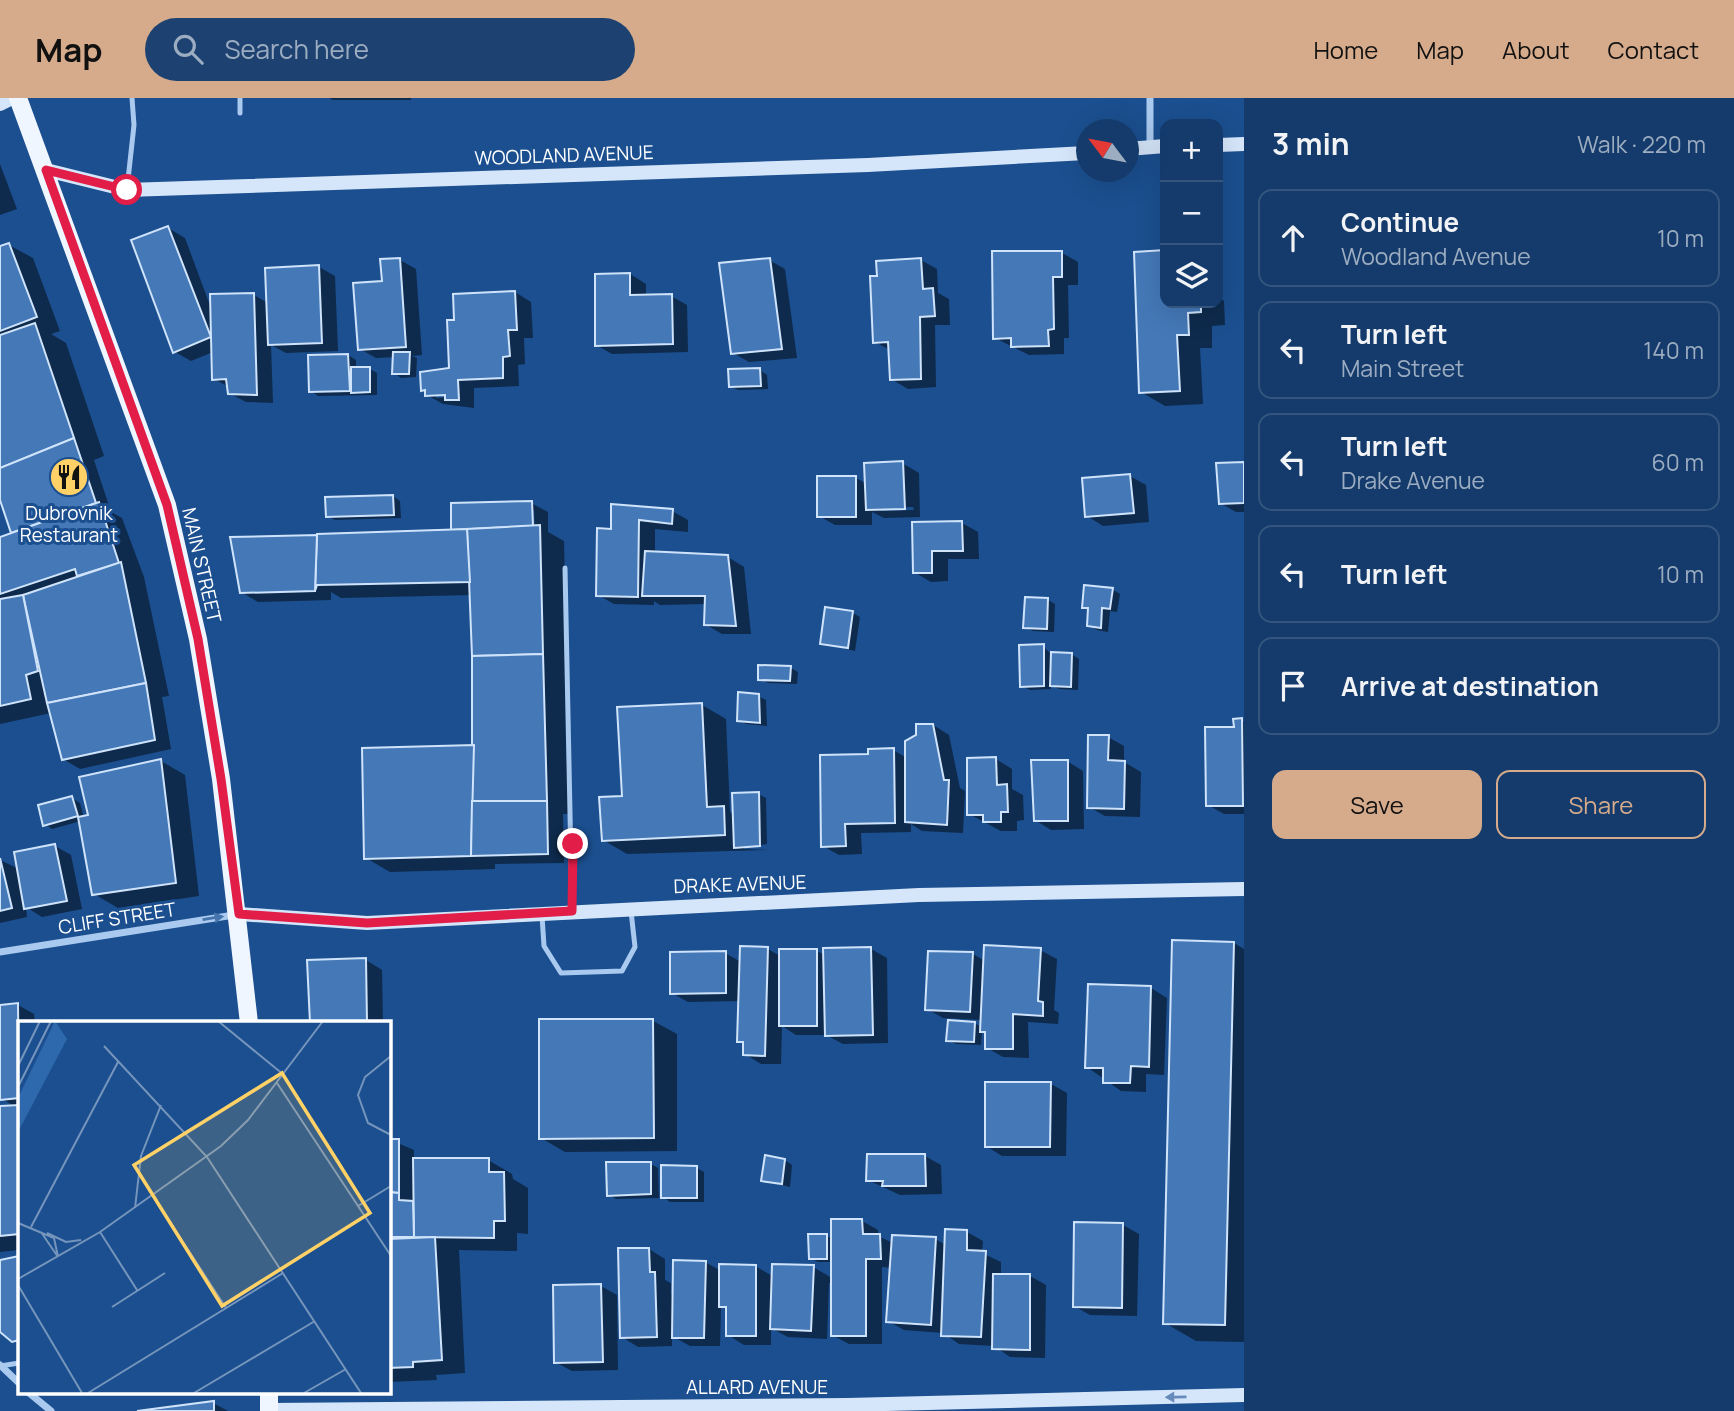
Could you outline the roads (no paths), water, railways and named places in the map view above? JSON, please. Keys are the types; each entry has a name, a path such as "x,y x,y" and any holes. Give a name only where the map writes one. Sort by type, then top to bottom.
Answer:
{"main road":[{"name":"MAIN STREET","path":"18,98 167,505 198,639 221,779 239,914 249,1021"}],"street":[{"path":"0,104 12,98"},
{"path":"1150,98 1150,146"},
{"path":"1223,145 1244,144"},
{"path":"1139,148 1160,146"},
{"name":"WOODLAND AVENUE","path":"46,170 127,190 868,164 1076,154"},
{"name":"DRAKE AVENUE","path":"239,914 367,923 919,895 1244,889"},
{"name":"CLIFF STREET","path":"0,952 239,914"},
{"path":"0,1365 18,1382"},
{"path":"30,1394 51,1411"},
{"name":"ALLARD AVENUE","path":"269,1404 847,1405 1244,1395"}],"lane":[{"path":"127,190 134,125 132,98"},
{"path":"240,98 240,113"},
{"path":"565,568 572,911"},
{"path":"541,913 544,946 561,972 622,971 635,947 631,908"},
{"path":"0,1365 18,1363"}],"place":[{"name":"Dubrovnik Restaurant","path":"69,477"}]}
